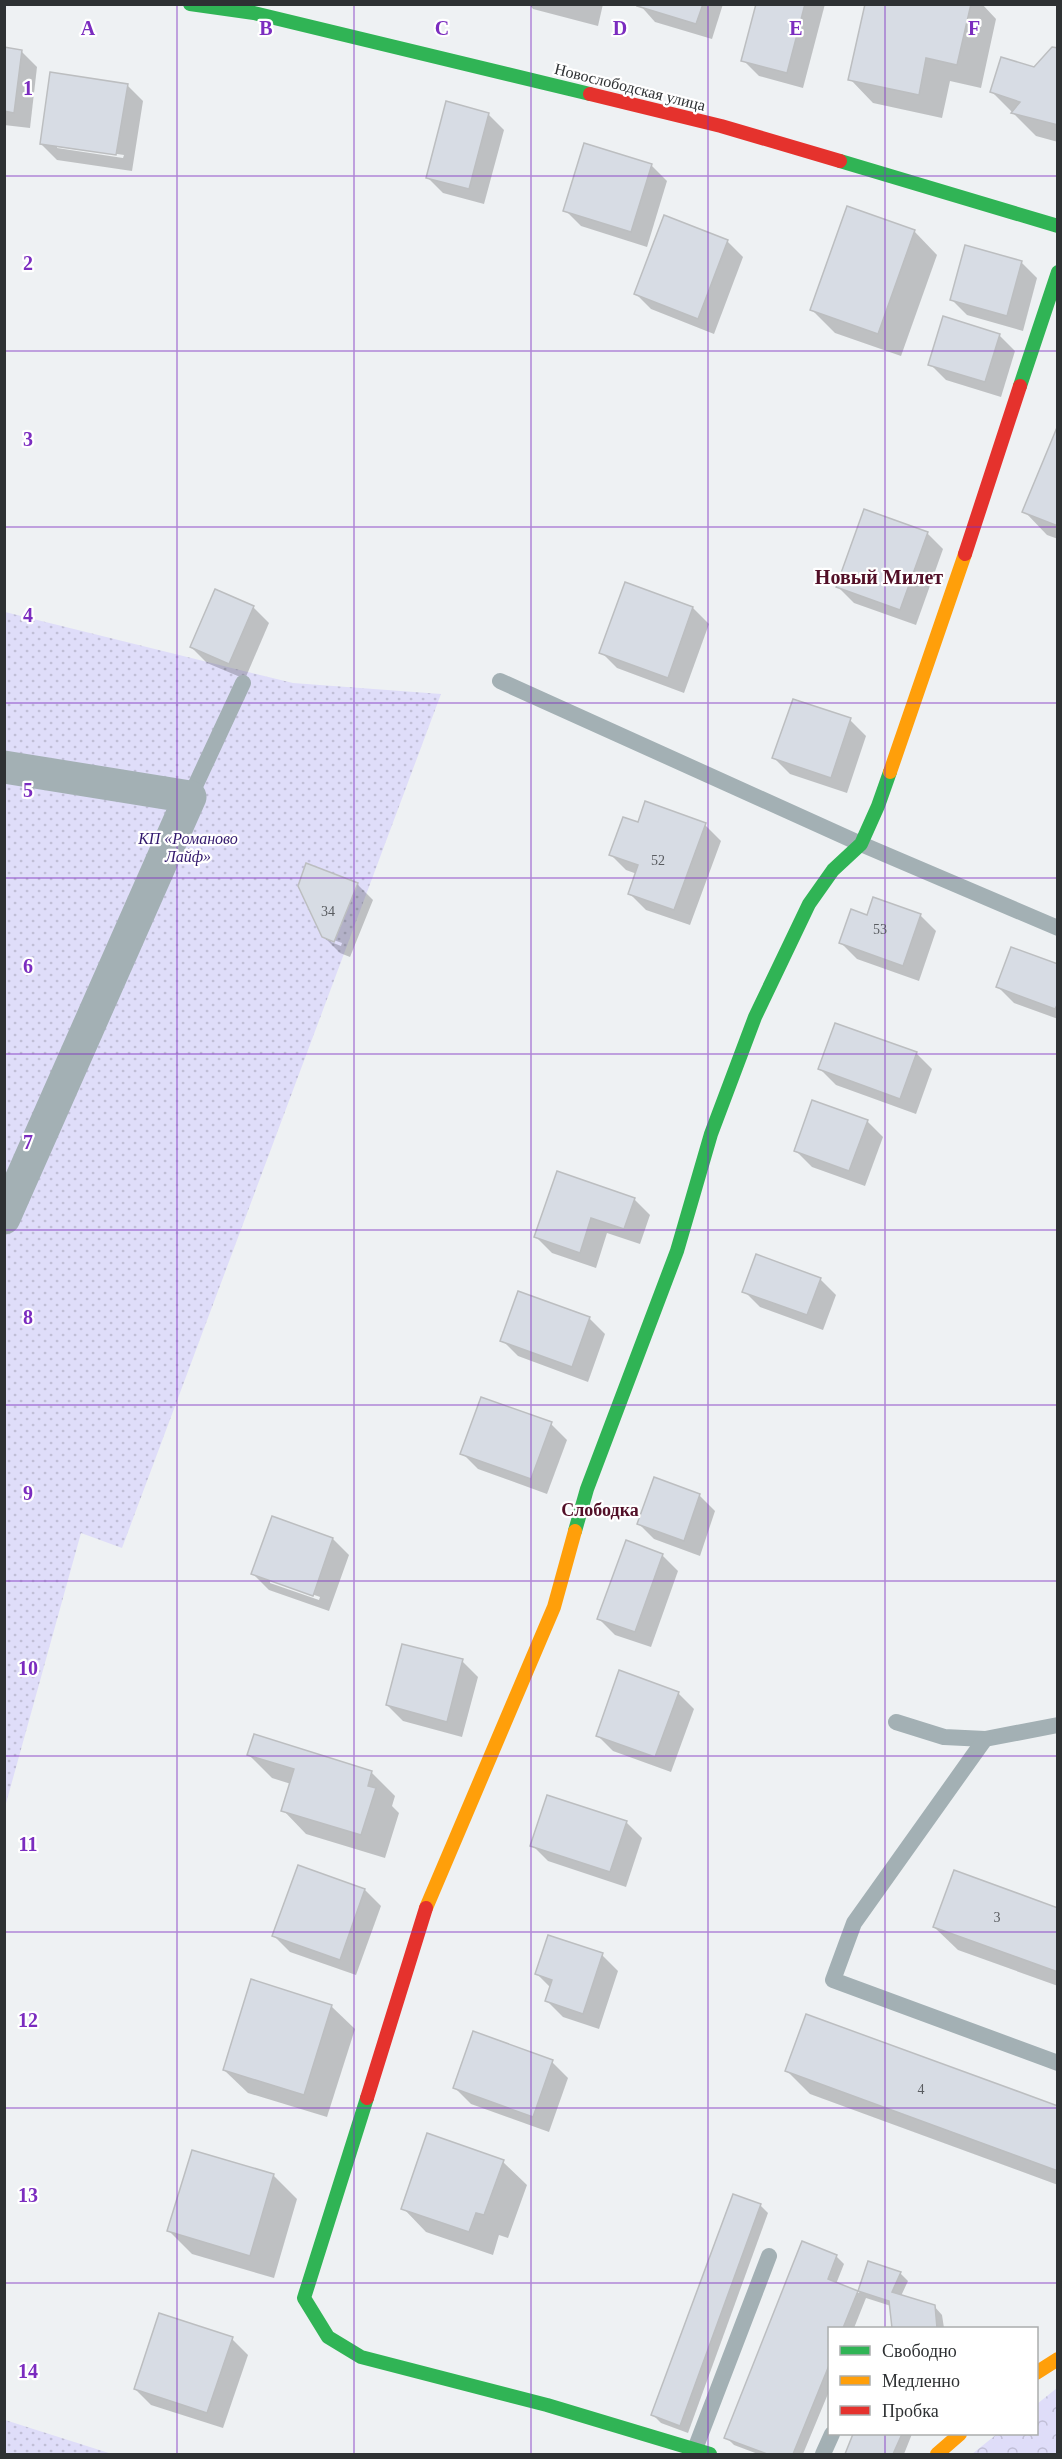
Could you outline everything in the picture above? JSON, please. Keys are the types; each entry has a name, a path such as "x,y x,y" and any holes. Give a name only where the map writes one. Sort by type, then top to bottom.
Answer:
{"street":[{"name":"Новослободская улица","path":"190,4 254,13 721,126 1058,226"},
{"path":"703,2452 547,2405 361,2356 328,2337 304,2298 426,1908 554,1606 587,1490 677,1251 711,1134 755,1017 809,904 833,870 861,844 878,806 1058,272"},
{"path":"4,767 190,796 4,1218"},
{"path":"1038,2372 1058,2359"},
{"path":"937,2454 958,2435"}],"lane":[{"path":"500,681 861,844 1058,928"},
{"path":"190,796 243,683"},
{"path":"896,1722 944,1737 985,1739 1058,1725"},
{"path":"985,1739 854,1923 833,1980 1058,2063"},
{"path":"703,2452 769,2256"},
{"path":"824,2454 831,2435"}],"green space":[{"name":"КП «Романово Лайф»","path":"5,612 293,683 441,694 122,1548 81,1533 5,1807"},
{"path":"1057,2388 1057,2454 972,2454 996,2435 1038,2435 1038,2403"},
{"path":"5,2420 112,2454 5,2454"}],"building":[{"path":"638,4 703,4 696,24 637,6"},
{"path":"756,4 805,4 787,73 741,61"},
{"path":"865,4 971,4 957,65 926,58 919,95 848,80"},
{"path":"4,47 22,50 14,113 4,111"},
{"path":"1052,47 1058,48 1058,125 1011,113 1020,102 990,92 1001,57 1034,67"},
{"path":"50,72 128,84 116,155 40,144"},
{"path":"446,101 489,113 469,189 426,178"},
{"path":"584,143 652,164 631,232 563,211"},
{"path":"847,206 915,230 878,334 810,310"},
{"path":"664,215 728,240 698,319 634,294"},
{"path":"965,245 1022,261 1007,316 950,300"},
{"path":"943,316 1000,334 985,382 928,365"},
{"path":"1058,425 1058,526 1022,512"},
{"path":"864,509 928,532 900,610 836,587"},
{"path":"625,582 693,607 668,678 599,653"},
{"path":"215,589 254,606 229,664 190,647"},
{"path":"793,699 851,718 831,778 772,758"},
{"path":"645,801 706,823 674,910 628,894 638,865 609,855 623,817 638,822"},
{"path":"306,863 358,883 334,942 322,937 298,886"},
{"path":"873,897 921,914 903,966 839,943 851,909 867,915"},
{"path":"1011,947 1058,964 1058,1003 1055,1009 996,987"},
{"path":"835,1023 917,1052 900,1099 818,1069"},
{"path":"812,1100 868,1120 849,1171 794,1151"},
{"path":"557,1171 635,1198 624,1229 591,1218 580,1253 534,1237"},
{"path":"756,1254 821,1278 807,1315 742,1292"},
{"path":"518,1291 590,1317 572,1367 500,1341"},
{"path":"481,1397 552,1422 531,1479 460,1454"},
{"path":"654,1477 700,1494 684,1541 637,1524"},
{"path":"272,1516 333,1538 313,1596 251,1574"},
{"path":"626,1540 663,1554 635,1632 597,1619"},
{"path":"402,1644 463,1659 447,1722 386,1705"},
{"path":"619,1670 679,1692 655,1757 596,1736"},
{"path":"254,1734 372,1771 368,1786 376,1788 361,1835 281,1811 294,1769 247,1755"},
{"path":"547,1795 627,1821 610,1872 530,1846"},
{"path":"298,1865 365,1889 340,1960 272,1936"},
{"path":"954,1870 1058,1908 1058,1972 933,1927"},
{"path":"548,1935 603,1953 583,2014 545,2001 552,1980 535,1974"},
{"path":"251,1979 332,2005 304,2095 223,2070"},
{"path":"806,2014 1058,2106 1058,2171 785,2071"},
{"path":"473,2031 553,2060 533,2117 453,2088"},
{"path":"427,2133 504,2160 484,2215 476,2213 469,2232 401,2209"},
{"path":"192,2150 274,2174 250,2256 167,2231"},
{"path":"733,2194 761,2204 680,2426 651,2415"},
{"path":"802,2241 837,2255 828,2279 858,2291 843,2327 828,2327 828,2368 793,2454 767,2454 724,2438"},
{"path":"868,2261 901,2272 892,2292 935,2305 937,2327 892,2327 889,2301 858,2291"},
{"path":"159,2313 233,2337 207,2413 134,2389"},
{"path":"853,2435 902,2435 893,2454 845,2454"}],"traffic: fast":[{"path":"190,4 254,13 590,94"},
{"path":"840,161 1058,226"},
{"path":"1020,386 1058,272"},
{"path":"575,1531 587,1489 677,1251 711,1134 755,1017 809,904 833,870 861,844 890,772"},
{"path":"367,2098 304,2298 328,2337 361,2357 547,2405 710,2454"}],"traffic: slow":[{"path":"890,772 965,554"},
{"path":"426,1908 554,1607 575,1531"},
{"path":"1038,2372 1058,2359"},
{"path":"937,2454 959,2435"}],"traffic: jam":[{"path":"590,94 721,126 840,161"},
{"path":"965,554 1020,386"},
{"path":"367,2098 426,1908"}],"district":[{"name":"Новый Милет","path":"879,577"},
{"name":"Слободка","path":"600,1510"}]}
